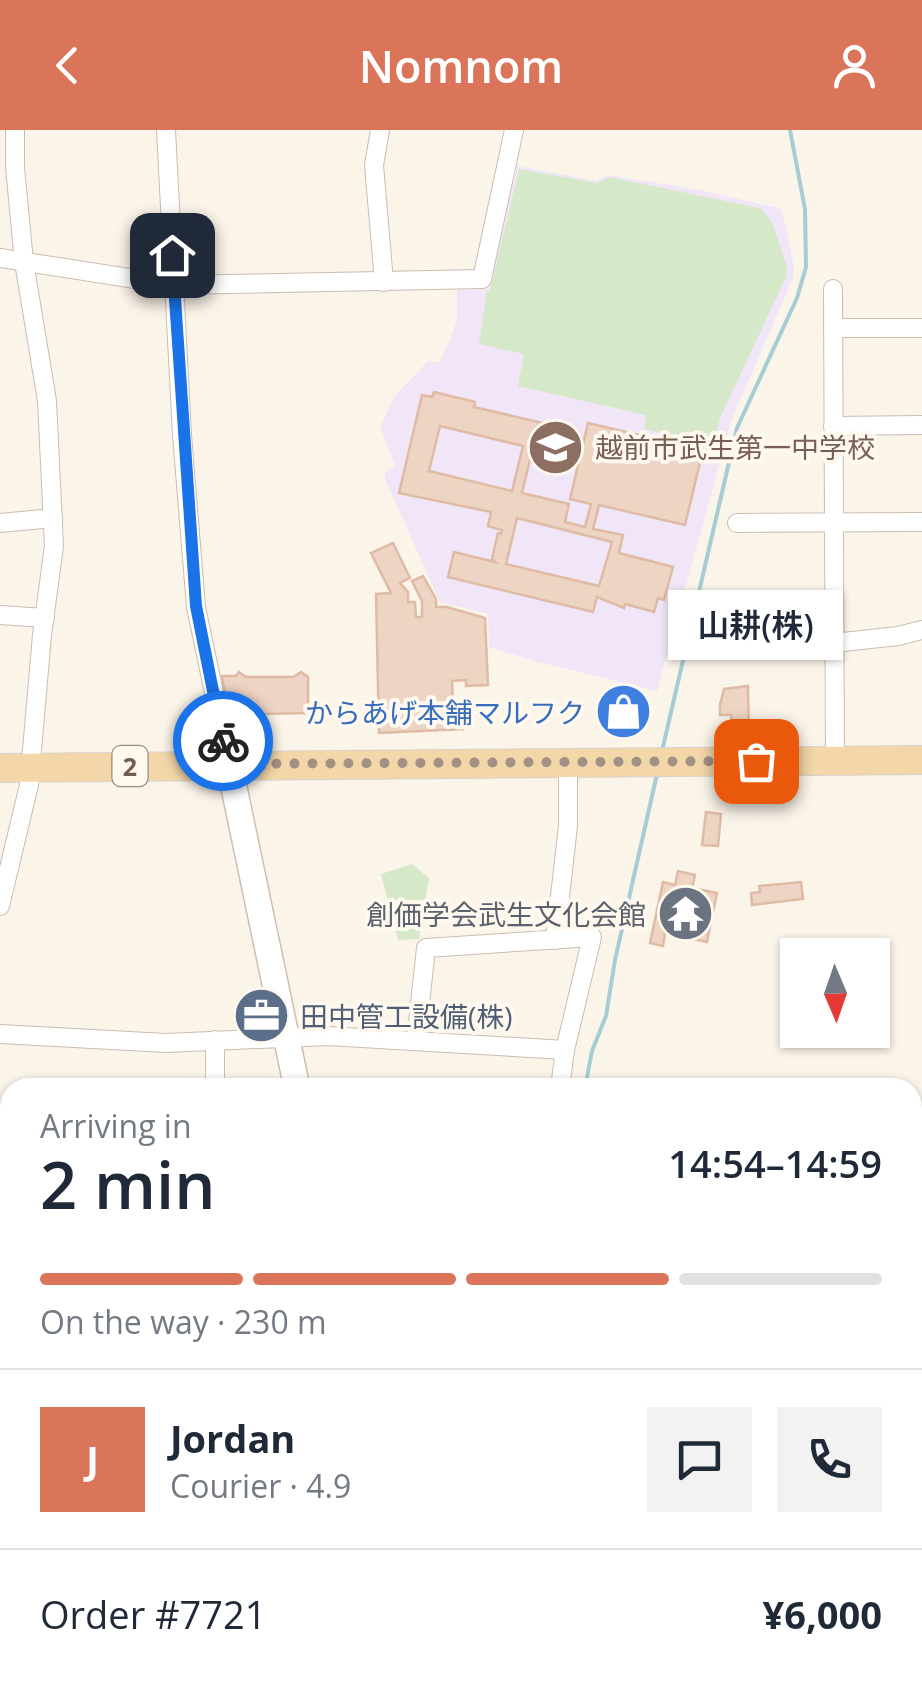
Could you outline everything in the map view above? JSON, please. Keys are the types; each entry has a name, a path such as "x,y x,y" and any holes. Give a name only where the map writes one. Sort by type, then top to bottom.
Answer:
{"main road":[{"name":"2","path":"0,768 922,760"}],"street":[{"path":"0,906 31,768 54,546 47,401 24,262 15,130"},
{"path":"166,130 196,606 294,1078"},
{"path":"380,130 374,165 384,282"},
{"path":"0,258 174,285 482,279 514,130"},
{"path":"833,289 835,760"},
{"path":"833,328 922,328"},
{"path":"834,426 922,425"},
{"path":"0,522 53,518"},
{"path":"738,523 922,522"},
{"path":"0,615 45,618"},
{"path":"834,642 922,630"},
{"path":"555,940 568,826 568,762"},
{"path":"416,1041 426,948 592,938 561,1078"},
{"path":"0,1034 139,1042 286,1037 565,1050"},
{"path":"215,1040 215,1078"}],"shaded area":[{"name":"越前市武生第一中学校","path":"517,166 596,181 609,175 782,209 793,278 732,419 657,691 489,647 488,614 440,602 385,479 385,473 395,466 380,427 394,397 428,361 439,362 445,352 457,321 457,290 488,289"}],"green space":[{"path":"519,169 597,183 609,177 760,208 772,222 787,267 786,277 720,418 713,446 644,429 646,415 518,386 524,354 479,344 487,291"},
{"path":"412,864 429,878 419,939 398,940 381,874"}],"building":[{"name":"越前市武生第一中学校","path":"434,392 475,402 474,407 577,431 571,456 533,447 522,493 569,504 565,522 585,527 591,504 570,499 588,423 703,450 685,525 599,505 593,529 623,535 619,553 673,567 664,600 658,598 654,612 625,604 624,608 597,597 593,612 448,577 454,552 495,562 492,559 502,530 488,526 491,512 399,493 422,395 432,397","holes":["440,426 523,446 512,491 429,471","517,518 612,542 599,586 506,564"]},
{"path":"393,543 410,578 400,583 408,592 408,602 415,602 416,617 422,617 422,601 412,581 423,576 436,599 436,607 485,618 488,685 466,686 466,680 452,681 453,705 462,704 463,729 379,733 376,594 391,593 371,553"},
{"path":"239,672 246,677 293,677 301,672 308,677 308,713 228,715 222,676 236,676"},
{"path":"616,686 639,691 635,727 608,724"},
{"path":"748,686 749,741 734,741 731,715 720,715 724,689"},
{"path":"706,812 721,814 718,846 702,845"},
{"path":"678,871 695,875 692,888 717,893 707,942 665,933 663,946 650,943 663,882 675,885"},
{"path":"801,882 803,899 752,905 751,893 760,892 759,886"},
{"path":"269,1006 270,1024 255,1025 255,1007"}],"waterway":[{"path":"662,751 737,428 797,298 806,267 805,209 790,130"},
{"path":"587,1078 592,1051 606,1016 657,774"}],"way so far":[{"path":"223,741 228,764 756,761"}],"place":[{"name":"越前市武生第一中学校","path":"556,447"},
{"name":"からあげ本舗マルフク","path":"624,712"},
{"name":"山耕(株)","path":"756,761"},
{"name":"創価学会武生文化会館","path":"685,914"},
{"name":"田中管工設備(株)","path":"261,1016"}],"route":[{"path":"172,255 196,606 223,741"}]}
